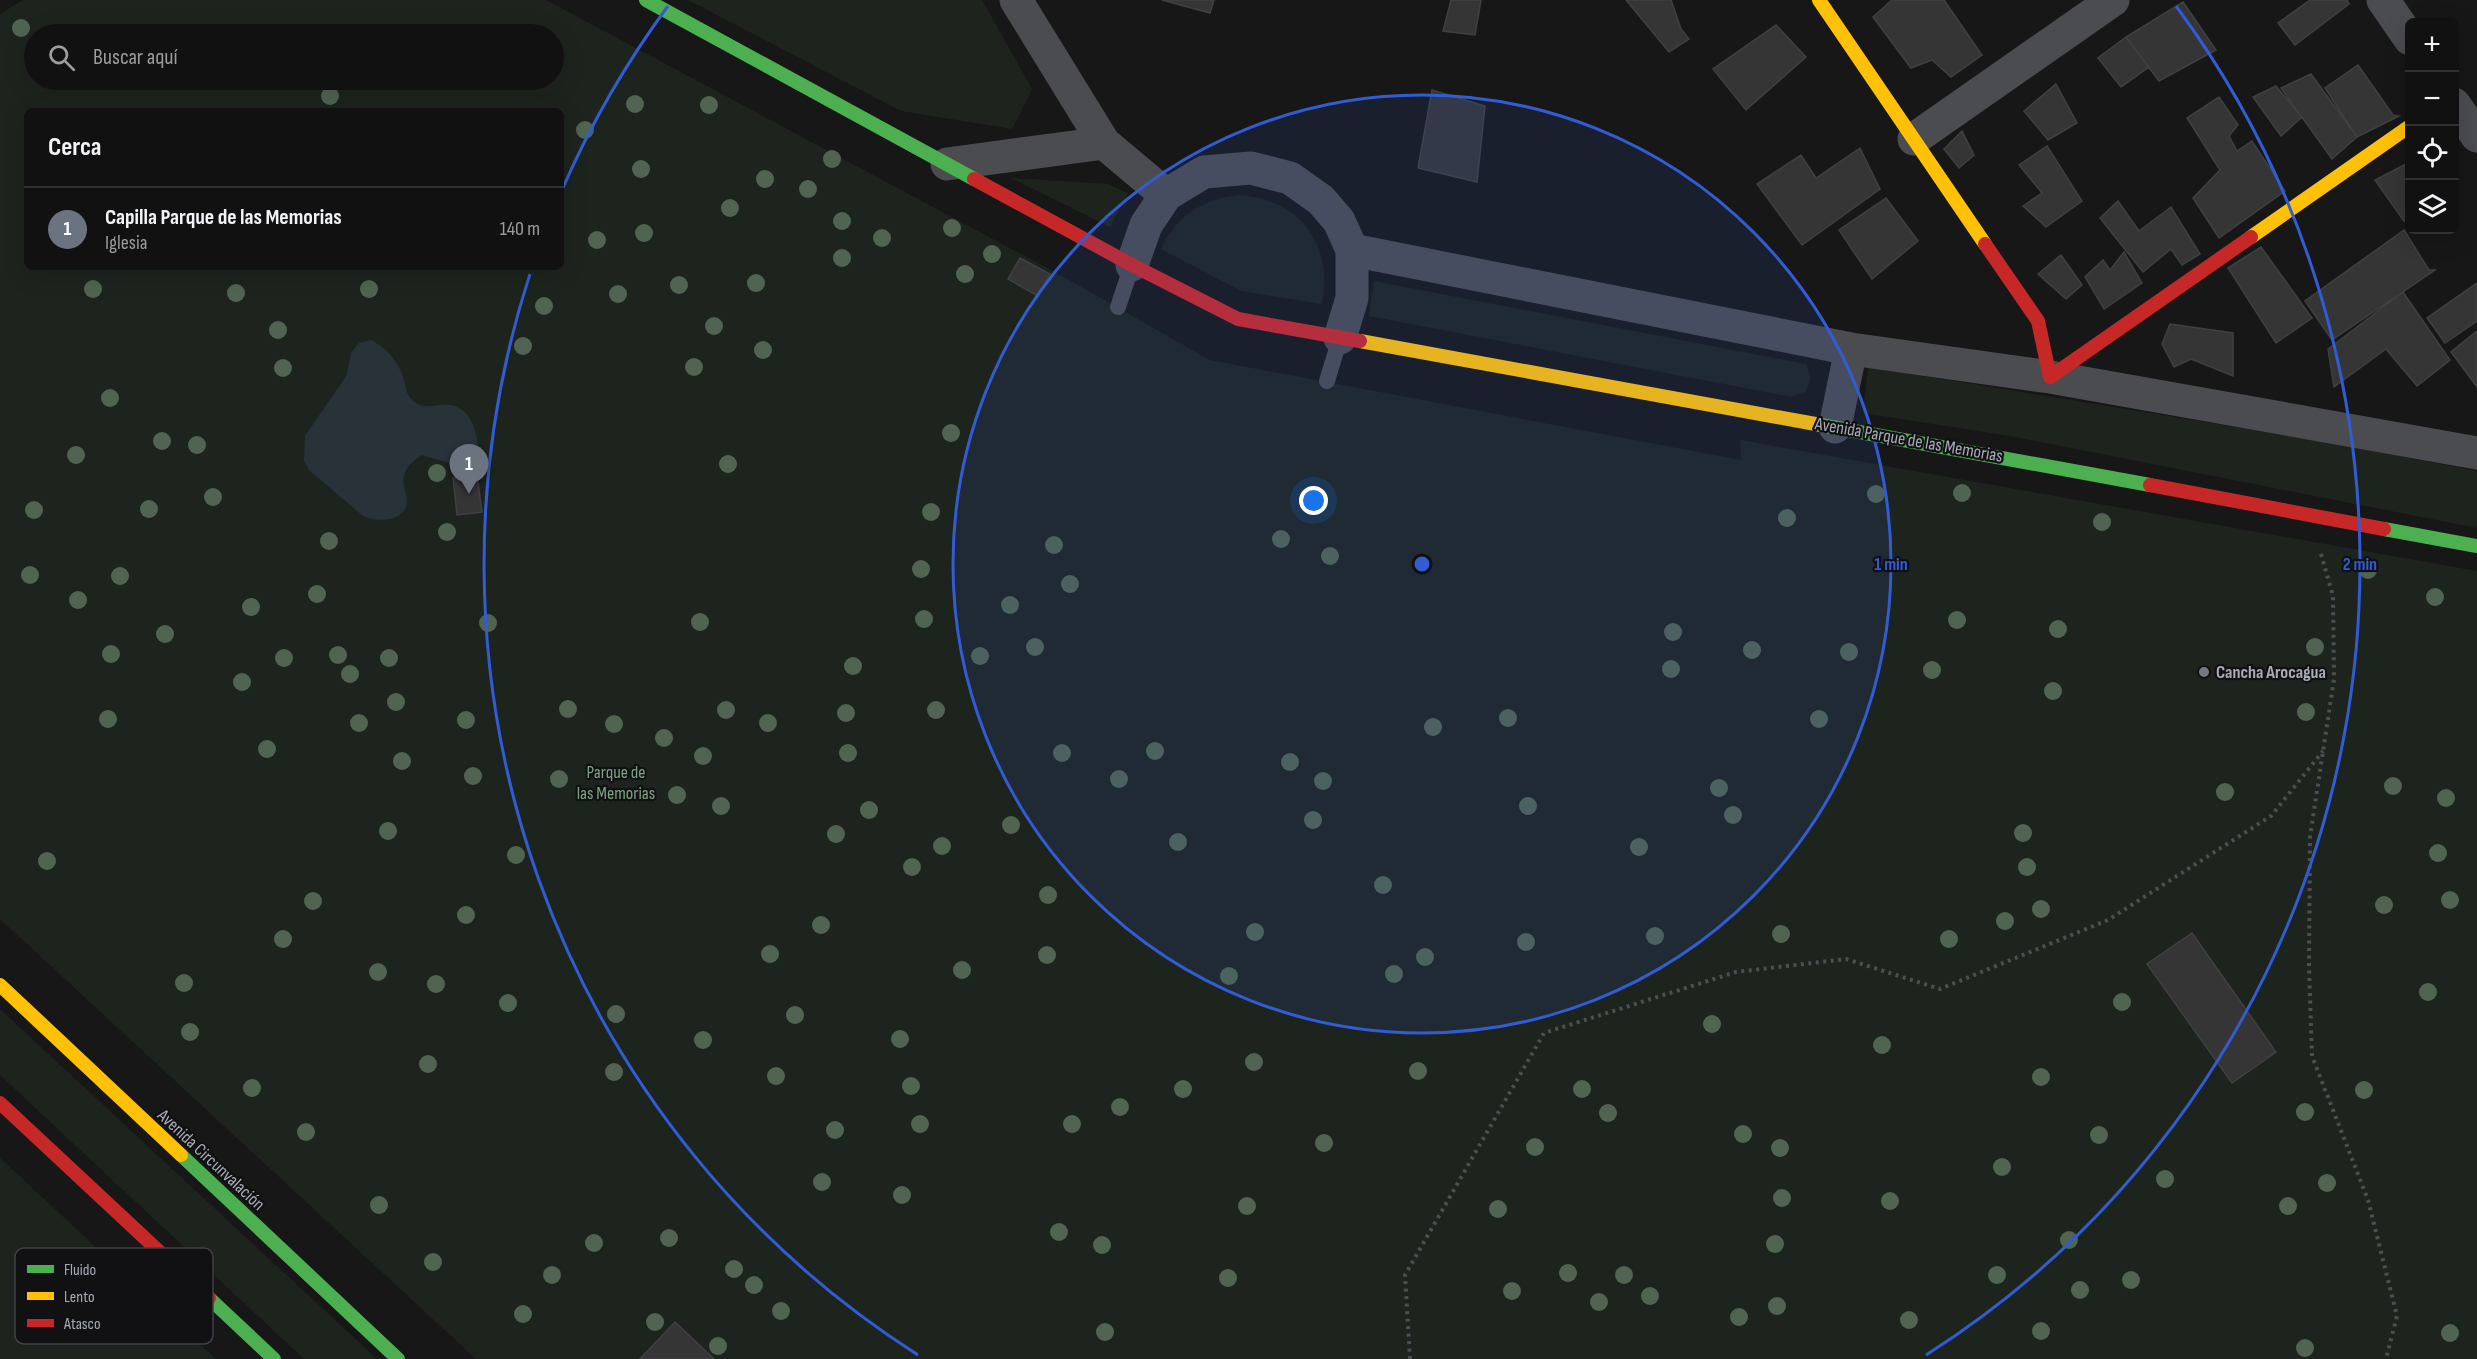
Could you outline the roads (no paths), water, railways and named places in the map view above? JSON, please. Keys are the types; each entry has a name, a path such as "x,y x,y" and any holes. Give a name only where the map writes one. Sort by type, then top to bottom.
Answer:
{"street":[{"name":"Avenida Parque de las Memorias","path":"645,0 1132,265 1238,319 2477,546"},
{"path":"1016,0 1104,143 1166,195"},
{"path":"1819,0 2038,321 2050,377"},
{"path":"1914,139 2113,0"},
{"path":"2383,0 2405,33"},
{"path":"2459,111 2477,136"},
{"path":"2050,377 2405,129"},
{"path":"947,164 1104,143"},
{"path":"1132,265 1146,225 1166,195 1204,172 1251,168 1290,178 1322,200 1339,221 1352,250 1352,298 1340,338"},
{"path":"1352,250 1851,349 2050,377 2477,453"},
{"path":"1835,427 1851,349"},
{"name":"Avenida Circunvalación","path":"0,985 398,1359"},
{"path":"0,1103 155,1248"},
{"path":"213,1302 274,1359"}],"lane":[{"path":"1118,307 1132,265"},
{"path":"1327,381 1340,338"}],"place":[{"name":"Capilla Parque de las Memorias","path":"469,494"},
{"name":"Cancha Arocagua","path":"2204,672"}],"park label":[{"name":"Parque de las Memorias","path":"616,782"}]}
